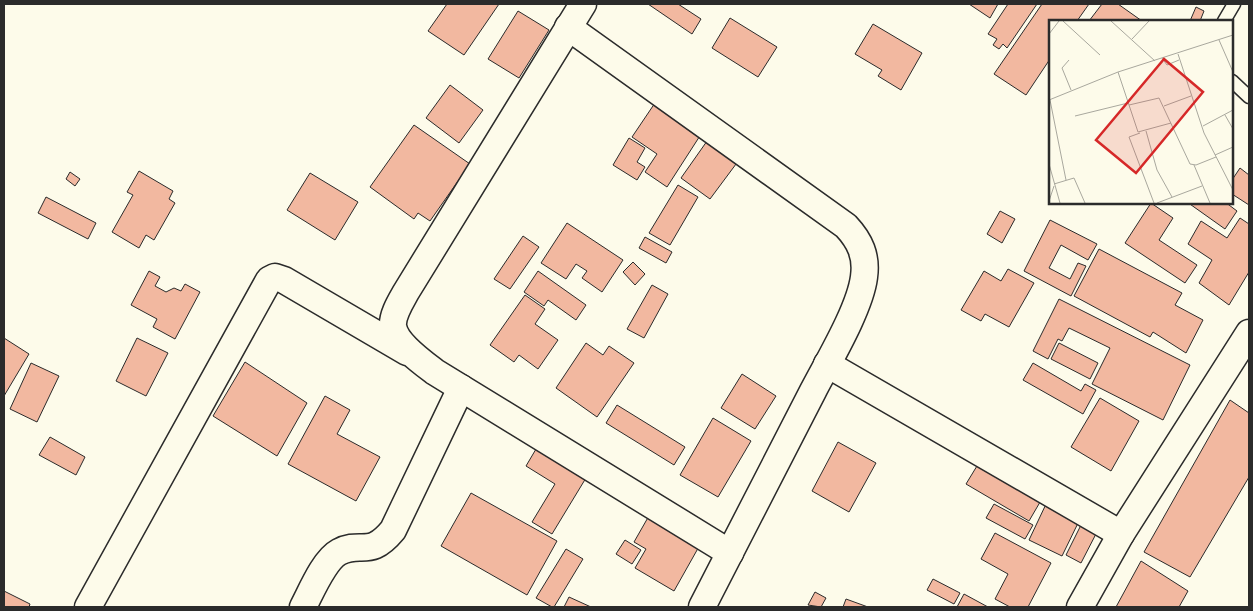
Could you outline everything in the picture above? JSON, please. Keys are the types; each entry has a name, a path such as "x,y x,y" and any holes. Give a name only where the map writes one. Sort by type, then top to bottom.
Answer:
{"street":[{"path":"412,354 399,339 393,326 397,310 572,12 846,226 858,239 865,265 860,294 827,364 702,607"},
{"path":"88,607 269,280 275,277 284,280 412,354 461,388 730,552"},
{"path":"1080,607 1121,534 1249,333"},
{"path":"827,364 1121,534"},
{"path":"303,607 329,560 347,549 367,549 383,542 393,530 461,388"}],"lane":[{"path":"1225,20 1234,4"},
{"path":"1233,83 1249,97"}],"building":[{"path":"447,4 499,4 464,55 428,31"},
{"path":"648,4 678,4 701,19 692,34"},
{"path":"969,4 998,4 990,18"},
{"path":"1008,4 1037,4 1007,48 1003,44 999,49 993,45 997,39 988,34"},
{"path":"1042,4 1089,4 1078,20 1049,20 1049,60 1026,95 994,74"},
{"path":"1102,4 1118,4 1141,20 1090,20"},
{"path":"1196,7 1204,11 1200,20 1190,20"},
{"path":"518,11 549,30 519,78 488,59"},
{"path":"730,18 777,47 758,77 712,48"},
{"path":"873,24 922,53 901,90 878,76 882,70 855,54"},
{"path":"450,85 483,110 459,143 426,118"},
{"path":"659,97 705,128 667,187 645,172 657,154 632,137"},
{"path":"414,125 470,164 430,221 418,213 414,219 370,187"},
{"path":"712,134 742,156 710,199 681,178"},
{"path":"629,138 645,148 637,162 645,167 637,180 613,165"},
{"path":"1240,168 1249,175 1249,205 1233,195 1233,178"},
{"path":"139,171 173,191 169,199 175,203 154,240 146,235 139,248 112,232 133,195 127,192"},
{"path":"70,172 80,179 75,186 66,179"},
{"path":"310,173 358,202 335,240 287,210"},
{"path":"678,185 698,197 670,245 649,233"},
{"path":"46,197 96,223 88,239 38,213"},
{"path":"1150,204 1152,204 1173,218 1159,240 1197,265 1185,283 1125,243"},
{"path":"1190,204 1228,204 1237,211 1225,229"},
{"path":"1000,211 1015,219 1002,243 987,234"},
{"path":"1240,218 1249,224 1249,272 1229,305 1199,283 1212,260 1188,244 1201,221 1227,238"},
{"path":"1050,220 1097,244 1088,260 1061,245 1049,268 1070,279 1078,263 1086,266 1071,296 1024,271"},
{"path":"567,223 623,260 602,292 582,278 587,271 576,264 566,279 541,263"},
{"path":"523,236 539,247 510,289 494,279"},
{"path":"645,237 672,252 666,263 639,248"},
{"path":"1099,249 1182,293 1175,305 1203,320 1186,353 1153,332 1150,337 1074,296"},
{"path":"633,262 645,274 635,285 623,272"},
{"path":"1008,269 1034,283 1009,327 985,314 981,321 961,310 984,271 1001,281"},
{"path":"149,271 160,277 155,286 166,292 174,288 181,291 185,284 200,292 175,339 153,327 157,319 131,305"},
{"path":"538,271 586,305 576,320 548,300 544,306 524,292"},
{"path":"652,285 668,294 644,338 627,329"},
{"path":"525,295 545,309 535,324 558,340 538,369 519,355 514,362 490,345"},
{"path":"1059,299 1190,365 1163,420 1092,384 1110,348 1069,328 1062,341 1058,339 1048,359 1033,351"},
{"path":"4,338 29,354 4,396"},
{"path":"137,338 168,353 146,396 116,381"},
{"path":"586,343 603,355 609,346 634,363 597,417 556,388"},
{"path":"1059,343 1098,363 1090,379 1051,359"},
{"path":"245,362 307,403 277,456 213,416"},
{"path":"31,363 59,376 37,422 10,409"},
{"path":"1033,363 1081,391 1085,384 1096,390 1083,414 1023,380"},
{"path":"742,374 776,396 755,429 721,408"},
{"path":"325,396 350,410 337,434 380,457 356,501 288,464"},
{"path":"1100,398 1139,421 1111,471 1071,447"},
{"path":"1230,400 1249,413 1249,477 1190,577 1144,552"},
{"path":"617,405 685,447 674,465 606,423"},
{"path":"713,418 751,441 718,497 680,475"},
{"path":"50,437 85,457 76,475 39,455"},
{"path":"838,442 876,463 849,512 812,491"},
{"path":"539,444 589,473 552,534 532,522 555,484 526,466"},
{"path":"980,461 1043,497 1029,521 966,484"},
{"path":"471,493 557,541 527,595 441,546"},
{"path":"1047,502 1080,519 1062,556 1029,540"},
{"path":"994,504 1033,525 1025,539 986,518"},
{"path":"650,514 701,543 674,591 635,568 646,549 634,542"},
{"path":"1083,521 1098,530 1081,563 1066,555"},
{"path":"995,533 1051,563 1028,607 1010,607 995,599 1008,574 981,559"},
{"path":"625,540 641,550 632,564 616,554"},
{"path":"566,549 583,559 554,607 552,607 536,598"},
{"path":"1141,561 1188,591 1179,607 1116,607"},
{"path":"933,579 960,593 954,604 927,590"},
{"path":"4,591 30,604 29,607 4,607"},
{"path":"815,592 826,598 821,607 808,605"},
{"path":"964,594 988,607 957,607"},
{"path":"569,597 591,607 564,607"},
{"path":"846,599 868,607 843,607"}]}
